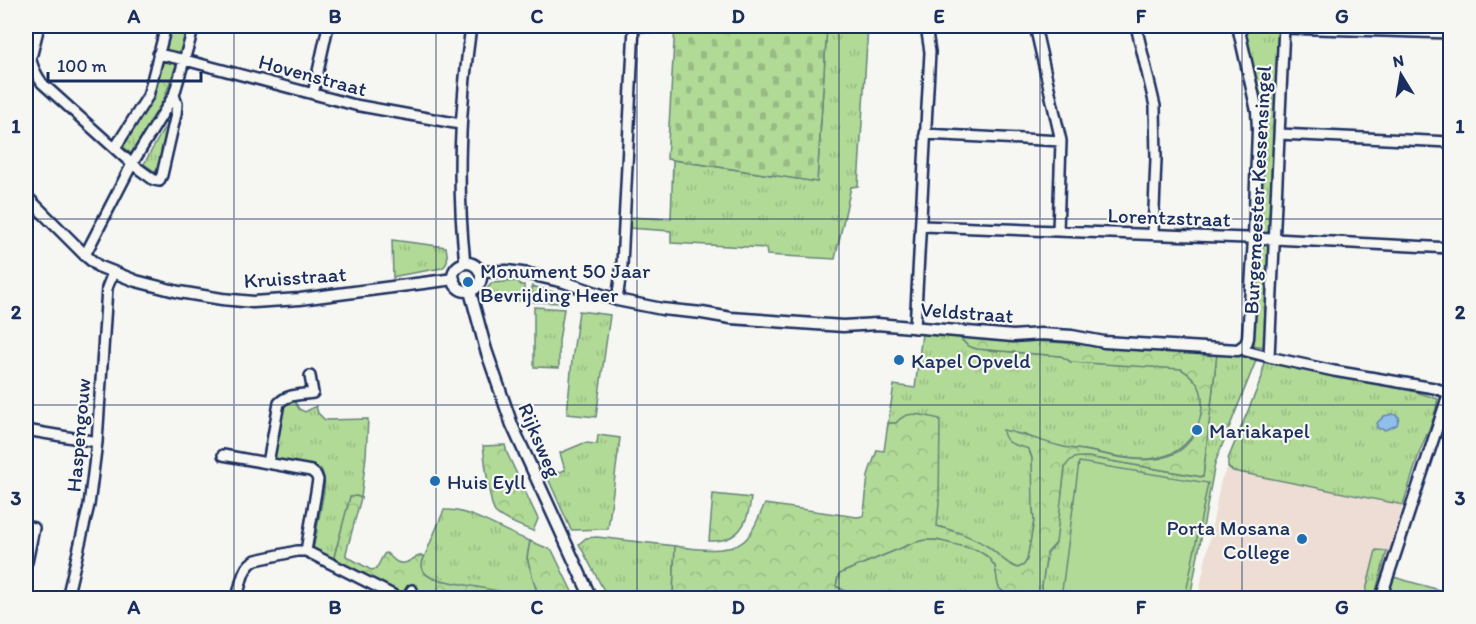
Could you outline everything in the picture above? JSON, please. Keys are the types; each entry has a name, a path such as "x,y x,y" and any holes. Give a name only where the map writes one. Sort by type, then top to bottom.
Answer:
{"street":[{"path":"30,59 39,26"},
{"path":"115,148 148,96 166,26"},
{"path":"85,255 132,164 174,95 194,26"},
{"path":"313,94 328,26"},
{"path":"465,263 460,184 460,124 471,26"},
{"path":"616,300 622,266 634,26"},
{"path":"915,328 930,52 926,26"},
{"path":"1035,26 1061,141 1058,231"},
{"path":"1136,26 1155,106 1156,159 1153,234"},
{"name":"Burgemeester Kessensingel","path":"1238,26 1257,111 1258,129 1248,338 1242,347"},
{"path":"1284,27 1450,33"},
{"name":"Burgemeester Kessensingel","path":"1269,357 1284,27"},
{"path":"26,30 30,59 34,72 42,83 132,164 154,180 159,181 162,175 176,114 177,104 174,95"},
{"name":"Hovenstraat","path":"158,54 381,111 460,124"},
{"path":"925,134 1061,141"},
{"path":"1279,134 1450,142"},
{"name":"Kruisstraat","path":"26,196 98,266 136,281 179,292 253,302 310,298 454,279"},
{"name":"Lorentzstraat","path":"922,226 1254,238 1450,248"},
{"path":"470,263 476,265 481,272 480,283 470,291 459,288 455,284 455,270 459,265 470,263"},
{"name":"Haspengouw","path":"67,598 89,505 97,442 110,271"},
{"name":"Veldstraat","path":"481,272 507,271 538,275 616,300 731,318 843,326 877,324 1013,336 1041,334 1072,336 1104,342 1210,349 1233,350 1242,347 1246,351 1269,357 1450,391"},
{"name":"Rijksweg","path":"470,291 486,350 512,426 591,598"},
{"path":"268,463 279,403 286,397 313,393 310,376"},
{"path":"1381,598 1450,391"},
{"path":"26,430 97,442"},
{"path":"223,455 311,471 317,476 318,482 306,551"},
{"path":"26,526 34,528 27,562"},
{"path":"237,598 246,568 250,563 306,551 399,598"}],"shaded area":[{"name":"Porta Mosana College","path":"1228,467 1233,471 1403,505 1377,598 1198,598 1221,480"}],"green space":[{"path":"171,26 187,26 180,54 163,102 136,153 131,154 122,145 146,103"},
{"path":"639,26 675,26 675,34 639,32"},
{"path":"675,26 827,26 817,182 667,159"},
{"path":"827,26 868,26 858,186 851,187 835,259 767,255 766,248 671,243 671,231 628,228 628,217 671,219 673,160 817,182"},
{"path":"1240,26 1278,26 1270,234 1257,234 1260,136"},
{"path":"167,123 170,125 160,172 157,173 144,164"},
{"path":"392,240 446,247 446,264 442,268 393,278"},
{"path":"1257,242 1270,242 1265,347 1252,345"},
{"path":"517,281 524,285 524,301 487,299 485,291 492,283"},
{"path":"532,286 566,296 566,303 532,302"},
{"path":"534,307 564,309 559,341 559,368 534,367"},
{"path":"579,311 610,315 596,417 567,414"},
{"path":"922,334 958,336 968,346 977,349 1062,356 1071,362 1181,368 1192,376 1201,390 1200,420 1189,440 1176,451 1151,459 1124,458 1065,448 1022,434 1032,458 1034,521 1027,560 1018,568 1011,566 972,538 937,526 896,423 888,423 894,385 915,388"},
{"path":"958,336 1217,353 1203,477 1088,457 1072,459 1065,467 1056,543 1047,553 1040,598 1009,598 998,585 995,566 987,556 977,550 937,540 924,540 841,573 836,586 857,598 673,598 675,546 713,550 733,547 747,538 765,504 863,516 869,474 877,450 884,451 888,423 896,423 911,414 940,419 937,526 981,542 1009,564 1018,568 1027,560 1034,521 1032,458 1029,449 1009,442 1003,430 1065,447 1143,460 1166,457 1182,449 1190,441 1198,425 1202,406 1201,393 1196,382 1181,369 1071,362 1061,356 977,349 968,346"},
{"path":"1217,353 1257,358 1215,463 1190,598 1040,598 1065,467 1069,460 1076,457 1088,457 1203,477"},
{"path":"1264,361 1374,382 1438,399 1434,417 1420,451 1403,505 1233,471 1228,467 1228,459 1262,377"},
{"path":"294,400 299,409 305,412 316,406 318,413 325,420 368,419 361,498 356,496 350,498 333,561 313,550 324,488 321,469 279,462 274,456 283,403"},
{"path":"598,435 620,438 608,529 571,530 547,476 565,470 560,453 584,443 597,444"},
{"path":"505,445 538,519 533,531 502,518 493,507 483,446"},
{"path":"1079,462 1208,483 1185,598 1061,598"},
{"path":"713,494 751,498 750,508 740,530 719,541 709,541"},
{"path":"350,497 361,498 346,556 371,570 376,569 386,553 401,563 424,556 423,570 426,575 434,579 530,597 537,592 527,558 530,541 552,550 575,598 459,598 409,590 403,596 333,561"},
{"path":"444,510 465,513 530,541 527,558 537,592 534,596 522,597 435,579 426,574 421,565"},
{"path":"597,537 675,546 673,598 608,598 579,544 586,538"},
{"path":"924,540 963,545 982,553 994,565 1000,588 1009,598 857,598 836,586 841,573"},
{"path":"1376,550 1387,551 1374,598 1364,598"},
{"path":"1390,576 1450,593 1450,598 1382,598"}],"water":[{"path":"1393,414 1399,417 1397,425 1385,430 1377,428 1377,423 1384,416"}],"place":[{"name":"Monument 50 Jaar Bevrijding Heer","path":"468,282"},
{"name":"Kapel Opveld","path":"899,360"},
{"name":"Mariakapel","path":"1197,430"},
{"name":"Huis Eyll","path":"435,481"},
{"name":"Porta Mosana College","path":"1302,539"}]}
